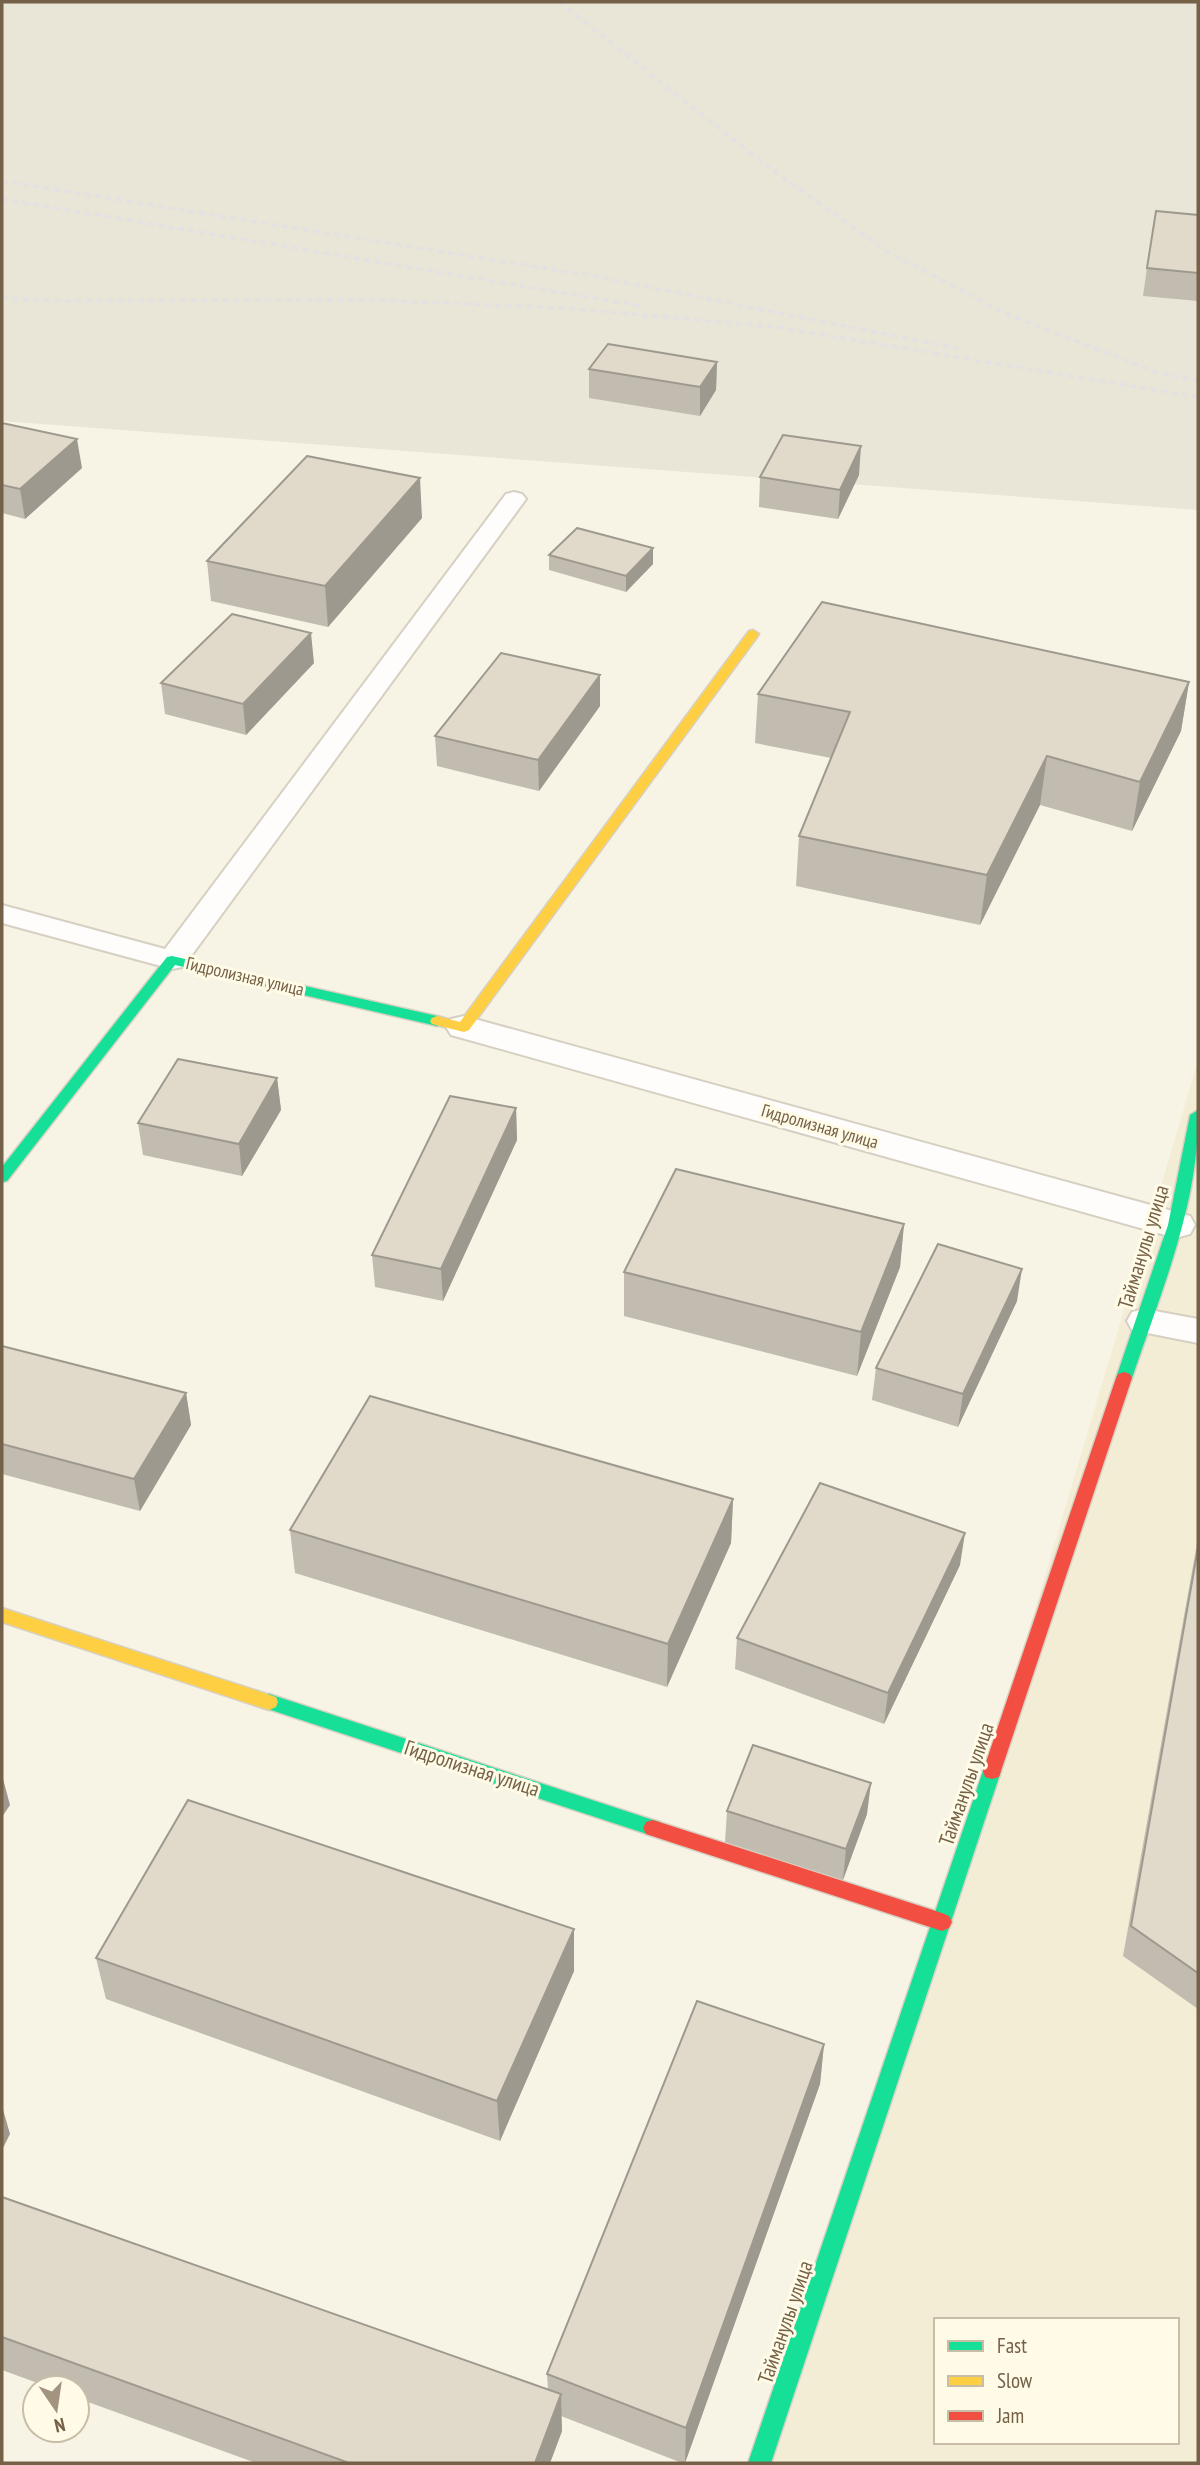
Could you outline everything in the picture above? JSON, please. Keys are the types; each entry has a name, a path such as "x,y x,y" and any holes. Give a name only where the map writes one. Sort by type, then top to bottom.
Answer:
{"street":[{"path":"464,1027 753,634"},
{"name":"Гидролизная улица","path":"2,1177 173,960 464,1027 1176,1225"},
{"name":"Тайманулы улица","path":"759,2463 1176,1225 1198,1115"},
{"name":"Гидролизная улица","path":"2,1615 942,1922"}],"lane":[{"path":"2,914 173,960 514,499"},
{"path":"1144,1321 1198,1331"}],"shaded area":[{"path":"2,2 1198,2 1198,510 2,421"},
{"path":"1198,1061 1198,2463 759,2463 942,1922"}],"building":[{"path":"1156,211 1198,215 1198,273 1147,268"},
{"path":"608,344 717,362 700,387 589,369"},
{"path":"2,423 77,439 20,489 2,485"},
{"path":"783,435 861,446 840,490 760,477"},
{"path":"307,456 420,478 325,586 207,561"},
{"path":"577,528 653,548 626,576 549,555"},
{"path":"822,602 1189,682 1140,782 1047,756 987,875 799,836 850,712 758,694"},
{"path":"232,614 311,633 243,704 161,683"},
{"path":"501,653 600,675 538,760 435,736"},
{"path":"178,1059 277,1078 239,1144 138,1123"},
{"path":"450,1096 516,1108 441,1269 372,1255"},
{"path":"676,1169 904,1224 861,1332 624,1272"},
{"path":"938,1244 1022,1269 963,1394 876,1368"},
{"path":"2,1346 186,1393 134,1479 2,1444"},
{"path":"370,1396 733,1499 668,1644 290,1530"},
{"path":"820,1483 965,1533 888,1693 737,1638"},
{"path":"1198,1548 1198,1973 1131,1926"},
{"path":"753,1745 871,1783 846,1849 727,1811"},
{"path":"188,1800 574,1929 497,2101 96,1958"},
{"path":"697,2001 824,2044 686,2428 547,2374"},
{"path":"2,2197 561,2394 535,2463 349,2463 2,2337"}],"railway":[{"path":"559,2 775,172 888,252 1007,314 1156,372 1198,381"},
{"path":"1195,2 1198,5"},
{"path":"2,181 587,275 957,348"},
{"path":"2,199 641,306"},
{"path":"2,298 52,301 370,300 564,308 776,327 1198,397"}],"traffic: fast":[{"path":"2,1177 172,960 437,1021"},
{"path":"1124,1378 1176,1225 1198,1115"},
{"path":"269,1702 653,1828"},
{"path":"759,2463 992,1771"}],"traffic: slow":[{"path":"437,1021 464,1027 753,634"},
{"path":"2,1615 269,1702"}],"traffic: jam":[{"path":"992,1771 1124,1378"},
{"path":"653,1828 942,1922"}]}
